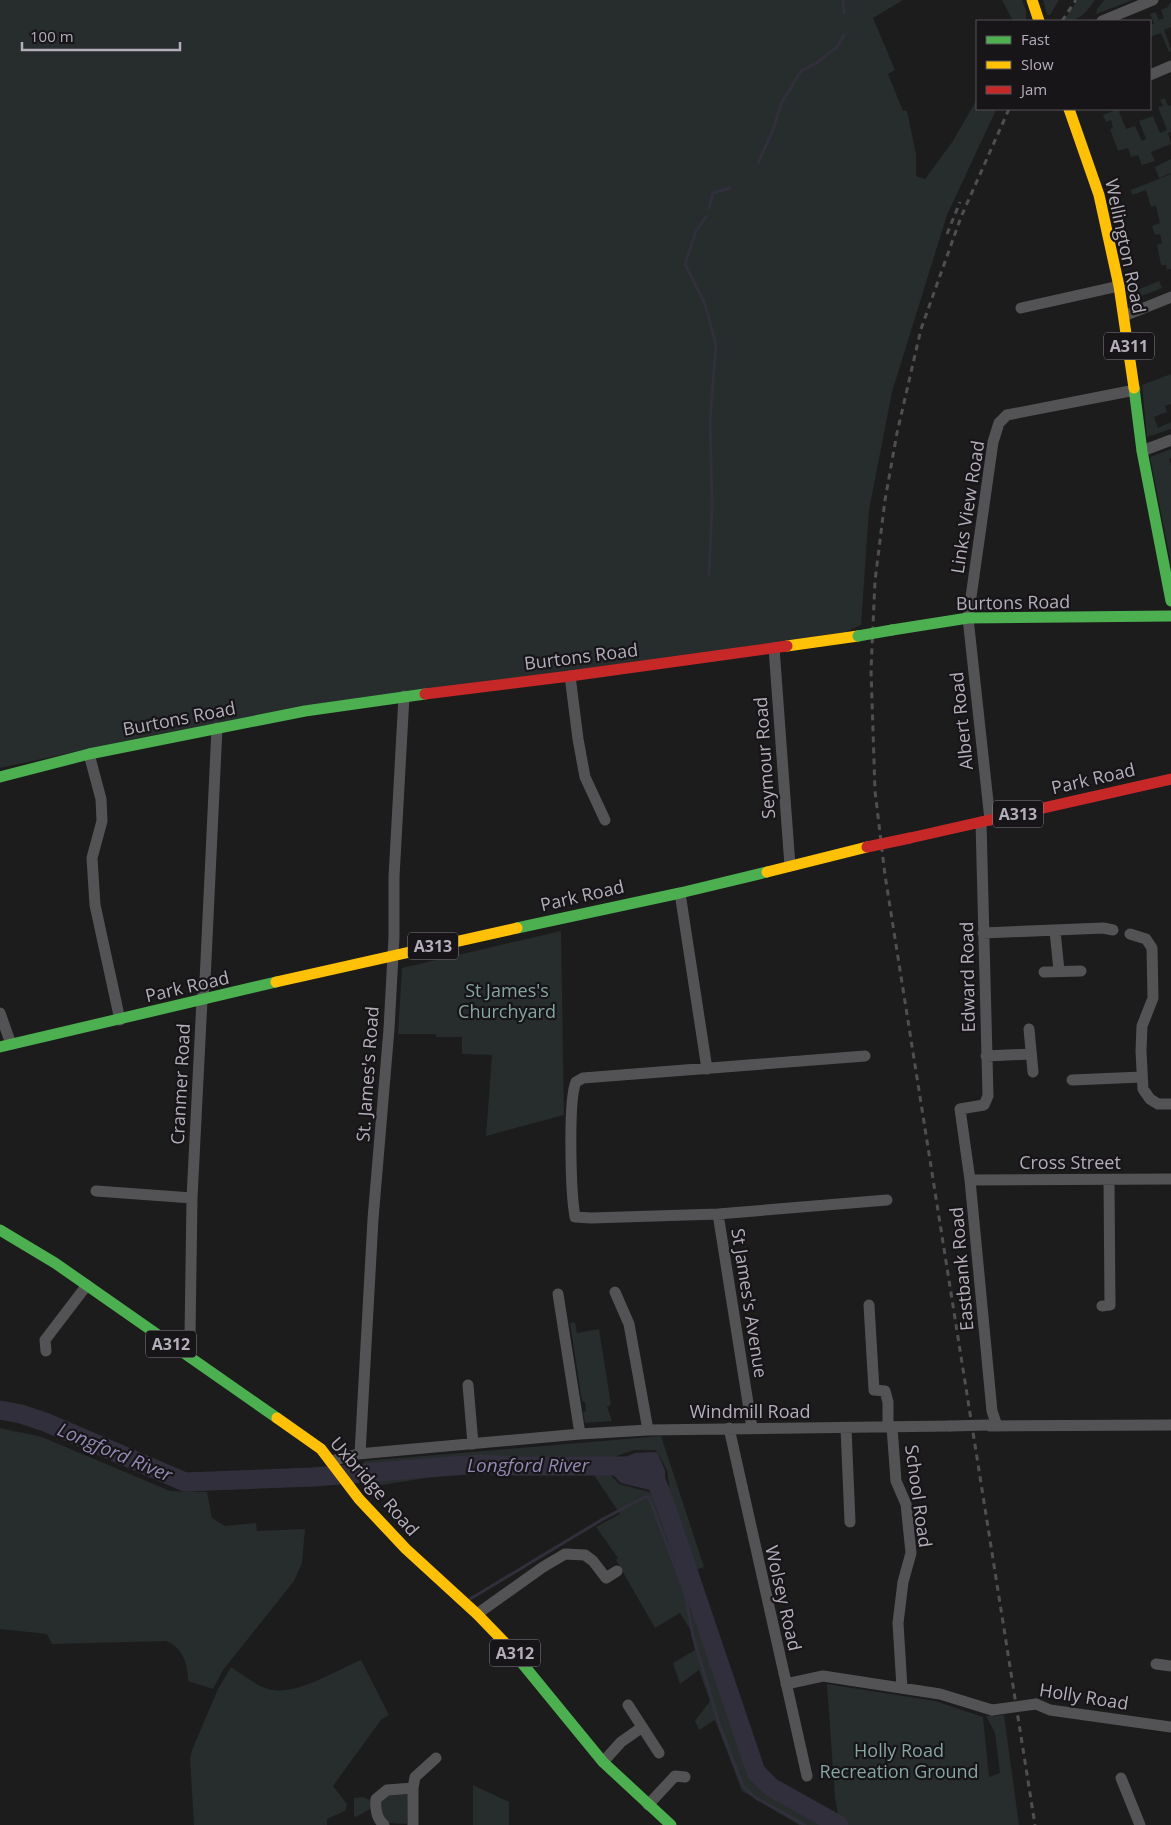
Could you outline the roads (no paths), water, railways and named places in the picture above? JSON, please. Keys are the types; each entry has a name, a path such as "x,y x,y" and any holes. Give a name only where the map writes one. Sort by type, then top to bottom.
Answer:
{"main road":[{"path":"1032,0 1039,20"},
{"name":"Wellington Road","path":"1069,110 1100,195 1119,286 1142,451 1170,587 1171,601"},
{"name":"Burtons Road","path":"0,776 89,754 305,711 404,696 570,676 774,648 968,618 1171,616"},
{"name":"Park Road","path":"5,1046 393,955 680,892 867,847 1171,779"},
{"name":"Uxbridge Road","path":"0,1230 55,1263 321,1449 334,1463 351,1488 406,1549 477,1614 512,1650 603,1762 671,1825"}],"street":[{"path":"1104,20 1152,0"},
{"path":"1151,75 1171,66"},
{"path":"1020,308 1119,286"},
{"path":"1124,316 1171,297"},
{"name":"Links View Road","path":"968,618 993,442 999,423 1007,416 1135,390"},
{"path":"1142,451 1171,440"},
{"name":"Albert Road","path":"968,618 985,821"},
{"name":"Seymour Road","path":"774,648 790,866"},
{"path":"570,676 584,777 605,820"},
{"name":"St. James's Road","path":"360,1454 373,1219 393,955 394,868 404,696"},
{"name":"Cranmer Road","path":"183,1352 190,1336 192,1198 217,728"},
{"path":"89,754 100,799 102,821 92,858 94,905 120,1020"},
{"name":"Edward Road","path":"960,1109 984,1105 988,1096 983,933 985,821"},
{"path":"680,892 707,1069"},
{"path":"983,933 1103,928 1113,930"},
{"path":"1055,931 1059,972"},
{"path":"1130,934 1146,939 1152,948 1153,998 1142,1026 1143,1089 1150,1099 1158,1104 1171,1104"},
{"path":"1044,972 1081,971"},
{"path":"0,1013 5,1046"},
{"path":"1029,1029 1033,1072"},
{"path":"986,1056 1031,1054"},
{"name":"St James's Avenue","path":"865,1056 583,1078 576,1082 573,1094 571,1153 575,1217 718,1214 887,1200"},
{"path":"1072,1080 1142,1077"},
{"name":"Eastbank Road","path":"960,1109 970,1180 992,1426"},
{"name":"Cross Street","path":"970,1180 1171,1179"},
{"path":"1102,1306 1110,1305 1109,1180"},
{"path":"96,1191 192,1198"},
{"name":"St James's Avenue","path":"718,1214 752,1428"},
{"path":"46,1351 45,1340 87,1285"},
{"path":"615,1292 629,1324 648,1430"},
{"path":"558,1294 580,1434"},
{"name":"School Road","path":"869,1305 874,1390 884,1391 888,1402 896,1481 906,1504 911,1553 903,1582 898,1623 902,1688"},
{"path":"468,1385 473,1444"},
{"name":"Windmill Road","path":"334,1463 360,1454 580,1434 648,1430 1171,1425"},
{"name":"Wolsey Road","path":"728,1428 807,1776"},
{"path":"846,1428 850,1522"},
{"path":"477,1614 543,1566 565,1554 585,1555 593,1561 606,1578 617,1571"},
{"path":"1156,1664 1171,1666"},
{"path":"786,1684 823,1676 902,1688"},
{"name":"Holly Road","path":"902,1688 940,1694 992,1710 1036,1704 1050,1710 1171,1727"},
{"path":"628,1705 658,1753"},
{"path":"603,1762 620,1742 641,1728"},
{"path":"413,1825 413,1788 415,1776 436,1758"},
{"path":"648,1805 677,1774"},
{"path":"1121,1778 1140,1825"},
{"path":"384,1825 374,1810 376,1799 387,1790 413,1788"}],"waterway":[{"path":"843,0 844,13"},
{"path":"758,163 773,130 781,104 801,71 818,62 837,47 844,35"},
{"path":"709,208 713,193 730,188"},
{"path":"706,217 696,231 685,264 705,304 716,345 710,421 712,505 709,575"},
{"name":"Longford River","path":"0,1410 21,1414 45,1422 185,1482 313,1477 479,1464 516,1466 629,1466"},
{"name":"Longford River","path":"657,1483 756,1772 771,1787 839,1825"},
{"path":"470,1599 603,1519 645,1497 649,1497 685,1593 693,1636 719,1724 743,1786 756,1798 805,1825"}],"railway":[{"path":"1063,20 1076,0"},
{"path":"1009,110 961,217 921,329 897,433 885,500 875,581 871,670 875,791 885,875 1035,1825"},
{"path":"947,234 960,202"}],"park label":[{"name":"St James's Churchyard","path":"507,1000"},
{"name":"Holly Road Recreation Ground","path":"899,1760"}]}
